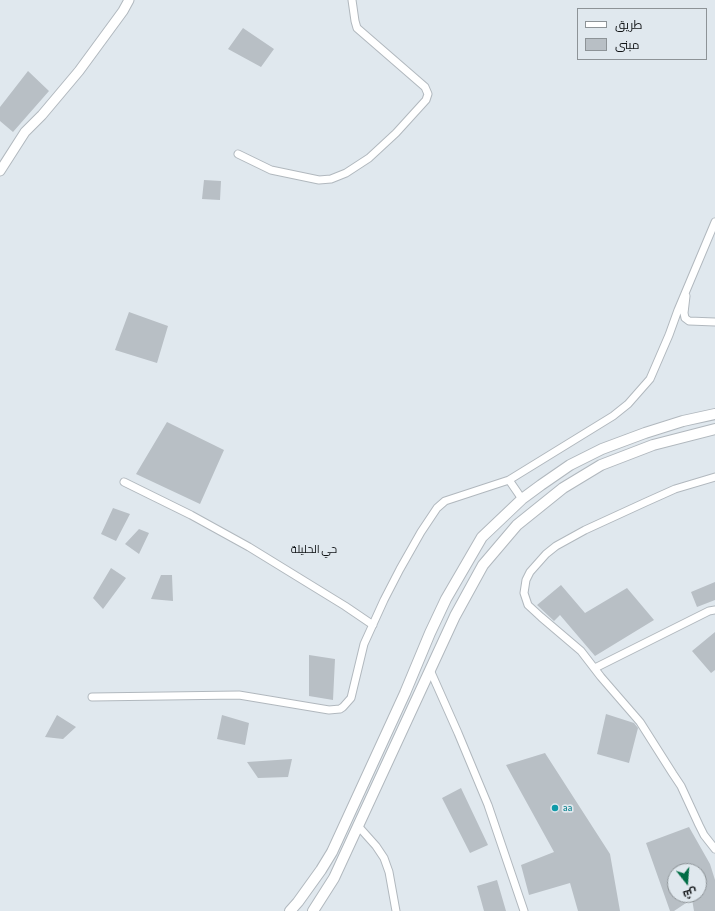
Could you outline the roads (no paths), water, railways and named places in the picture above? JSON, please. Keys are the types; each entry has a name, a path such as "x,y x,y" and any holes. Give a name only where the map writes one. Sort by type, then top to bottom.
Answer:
{"main road":[{"path":"290,911 303,895 332,852 405,693 446,599 482,538 522,499 570,465 602,449 651,431 683,421 715,414"},
{"path":"312,911 334,878 455,616 483,565 517,525 563,488 601,465 654,445 715,429"}],"street":[{"path":"0,170 25,132 42,115 79,71 123,11 129,0"},
{"path":"238,154 271,170 319,180 331,179 346,173 369,158 396,133 426,100 428,94 426,87 358,28 355,21 352,0"},
{"path":"92,696 239,696 330,710 340,709 343,707 351,698 361,655 373,625 400,569 421,532 437,508 445,501 509,480 613,416 641,391 650,379 670,335 687,286 715,222"},
{"path":"687,286 684,313 685,318 689,322 694,323 715,322"},
{"path":"715,477 675,489 585,530 556,546 546,554 530,572 524,587 525,599 528,606 581,651 648,733 680,786 704,835 715,849"},
{"path":"509,480 522,499"},
{"path":"124,482 191,515 250,547 373,625"},
{"path":"595,668 709,611 715,610"},
{"path":"430,670 486,799 524,911"},
{"path":"358,827 376,846 384,858 390,872 396,911"}],"place":[{"name":"aa","path":"555,808"}],"district":[{"name":"حي الحليلة","path":"314,550"}]}
